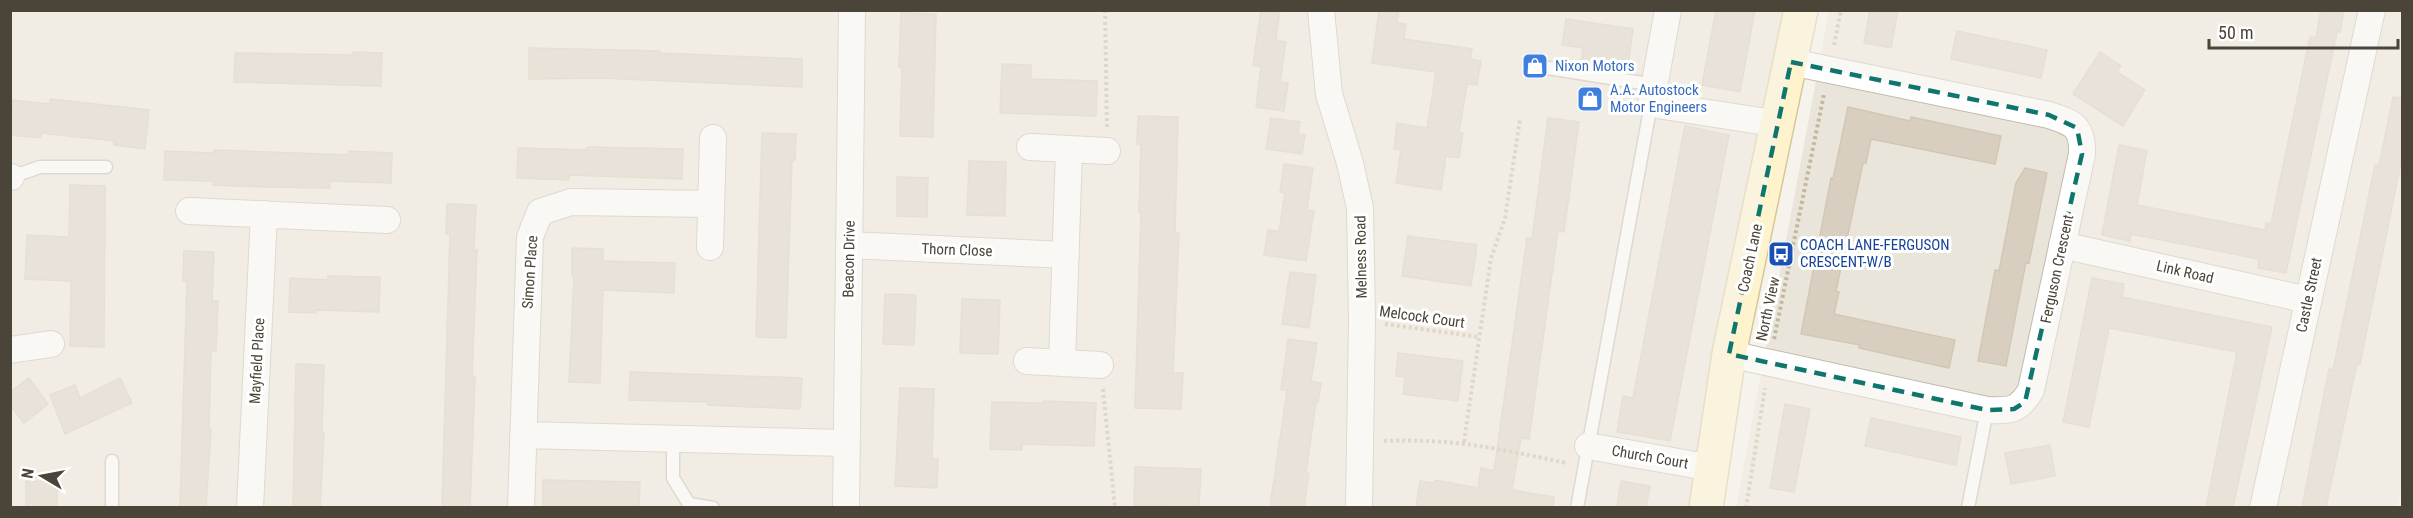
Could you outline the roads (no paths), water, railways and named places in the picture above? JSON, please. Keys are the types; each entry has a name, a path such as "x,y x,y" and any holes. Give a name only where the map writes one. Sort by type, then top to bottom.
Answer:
{"street":[{"name":"Beacon Drive","path":"846,507 852,10"},
{"name":"Melness Road","path":"1321,10 1329,94 1350,163 1360,208 1362,320 1359,507"},
{"path":"1668,10 1653,95 1779,124"},
{"name":"Coach Lane","path":"1706,507 1729,354 1779,124 1801,10"},
{"name":"Castle Street","path":"2263,507 2372,10"},
{"name":"Ferguson Crescent","path":"1729,354 1987,410 2014,409 2025,402 2031,390 2082,154 2082,138 2077,128 2069,121 1791,62"},
{"path":"710,247 713,138"},
{"path":"1030,147 1107,151"},
{"path":"1062,363 1069,149"},
{"name":"Simon Place","path":"521,507 530,237 540,212 571,201 711,204"},
{"path":"189,211 387,220"},
{"name":"Mayfield Place","path":"250,507 264,214"},
{"name":"Thorn Close","path":"849,245 1066,255"},
{"name":"Link Road","path":"2062,245 2308,300"},
{"path":"10,350 51,344"},
{"path":"1027,362 1100,365"},
{"path":"523,435 846,443"},
{"name":"Church Court","path":"1586,457 1712,468"}],"lane":[{"path":"1535,66 1653,95 1577,507"},
{"path":"10,177 40,167 105,167"},
{"path":"1968,507 1987,410"},
{"path":"673,438 673,478 688,504 713,507"},
{"path":"112,461 112,507"}],"place":[{"name":"Nixon Motors","path":"1535,66"},
{"name":"A.A. Autostock Motor Engineers","path":"1590,99"},
{"name":"COACH LANE-FERGUSON CRESCENT-W/B","path":"1781,254"}]}
